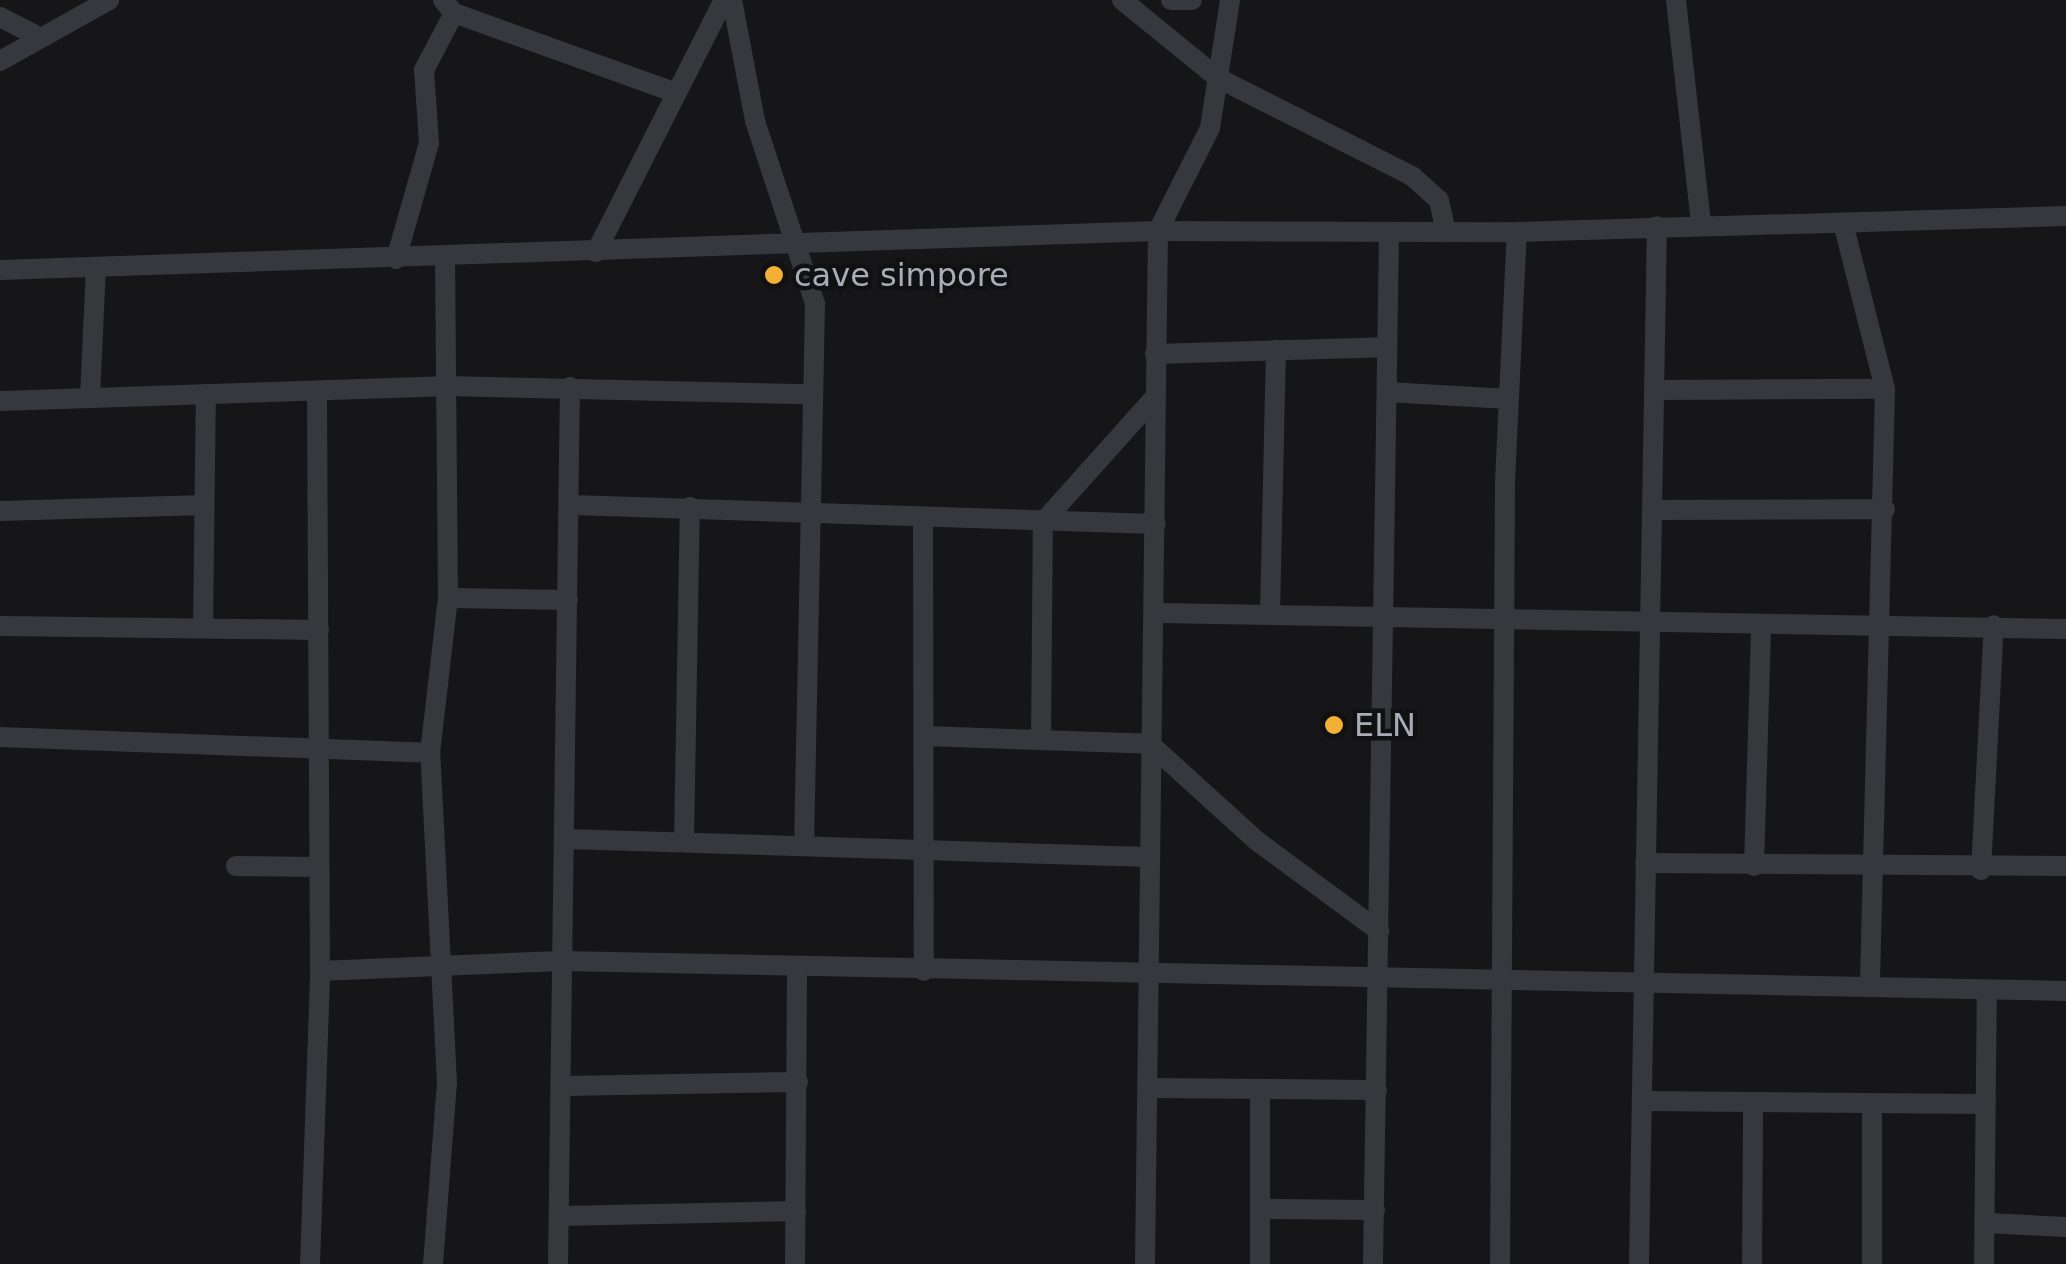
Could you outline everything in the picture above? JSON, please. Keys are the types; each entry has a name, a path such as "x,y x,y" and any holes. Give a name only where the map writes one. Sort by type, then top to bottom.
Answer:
{"street":[{"path":"0,61 34,34 109,0"},
{"path":"1122,0 1218,78 1412,176 1438,200 1446,232"},
{"path":"1171,0 1192,0"},
{"path":"1144,1264 1151,973 1150,744 1159,613 1155,354 1158,231 1210,128 1230,0"},
{"path":"1676,0 1701,223"},
{"path":"596,252 719,3"},
{"path":"719,3 755,121 802,249 816,330 808,394 804,846"},
{"path":"396,259 429,143 424,70 449,6 674,92"},
{"path":"0,17 34,34"},
{"path":"0,270 802,249 1158,231 1517,232 1701,223 2066,216"},
{"path":"1844,223 1886,389 1870,982"},
{"path":"1639,1264 1657,226"},
{"path":"1373,1264 1388,232"},
{"path":"1500,1264 1505,977 1504,614 1508,399 1517,232"},
{"path":"433,1264 447,1083 430,753 448,598 446,258"},
{"path":"90,398 96,267"},
{"path":"1155,354 1386,347"},
{"path":"1270,613 1276,350"},
{"path":"0,401 444,386 808,394"},
{"path":"558,1264 572,505 570,387"},
{"path":"1656,390 1886,389"},
{"path":"310,1264 320,971 317,390"},
{"path":"1388,392 1508,399"},
{"path":"202,628 206,394"},
{"path":"1041,738 1043,522 1156,397"},
{"path":"0,510 204,504"},
{"path":"572,505 808,509 922,520 1156,524"},
{"path":"684,842 690,508"},
{"path":"1654,510 1885,509"},
{"path":"922,520 924,971"},
{"path":"448,598 568,600"},
{"path":"1159,613 1504,614 1761,628 1878,630 1994,625 2066,629"},
{"path":"1981,870 1994,625"},
{"path":"0,626 319,630"},
{"path":"1754,866 1761,628"},
{"path":"925,736 1150,744 1257,841 1380,931"},
{"path":"0,737 318,744 430,753"},
{"path":"566,838 1149,857"},
{"path":"1645,862 1981,870 2066,866"},
{"path":"236,866 319,867"},
{"path":"320,971 561,961 798,969 1870,982 2066,991"},
{"path":"795,1264 798,969"},
{"path":"1984,1264 1987,990"},
{"path":"564,1086 798,1082"},
{"path":"1148,1088 1260,1093 1377,1090"},
{"path":"1260,1093 1260,1264"},
{"path":"1643,1101 1983,1104"},
{"path":"1752,1264 1753,1102"},
{"path":"1872,1103 1872,1264"},
{"path":"1260,1209 1375,1210"},
{"path":"560,1216 796,1210"},
{"path":"1987,1224 2066,1227"}],"place":[{"name":"cave simpore","path":"774,275"},
{"name":"ELN","path":"1334,725"}]}
